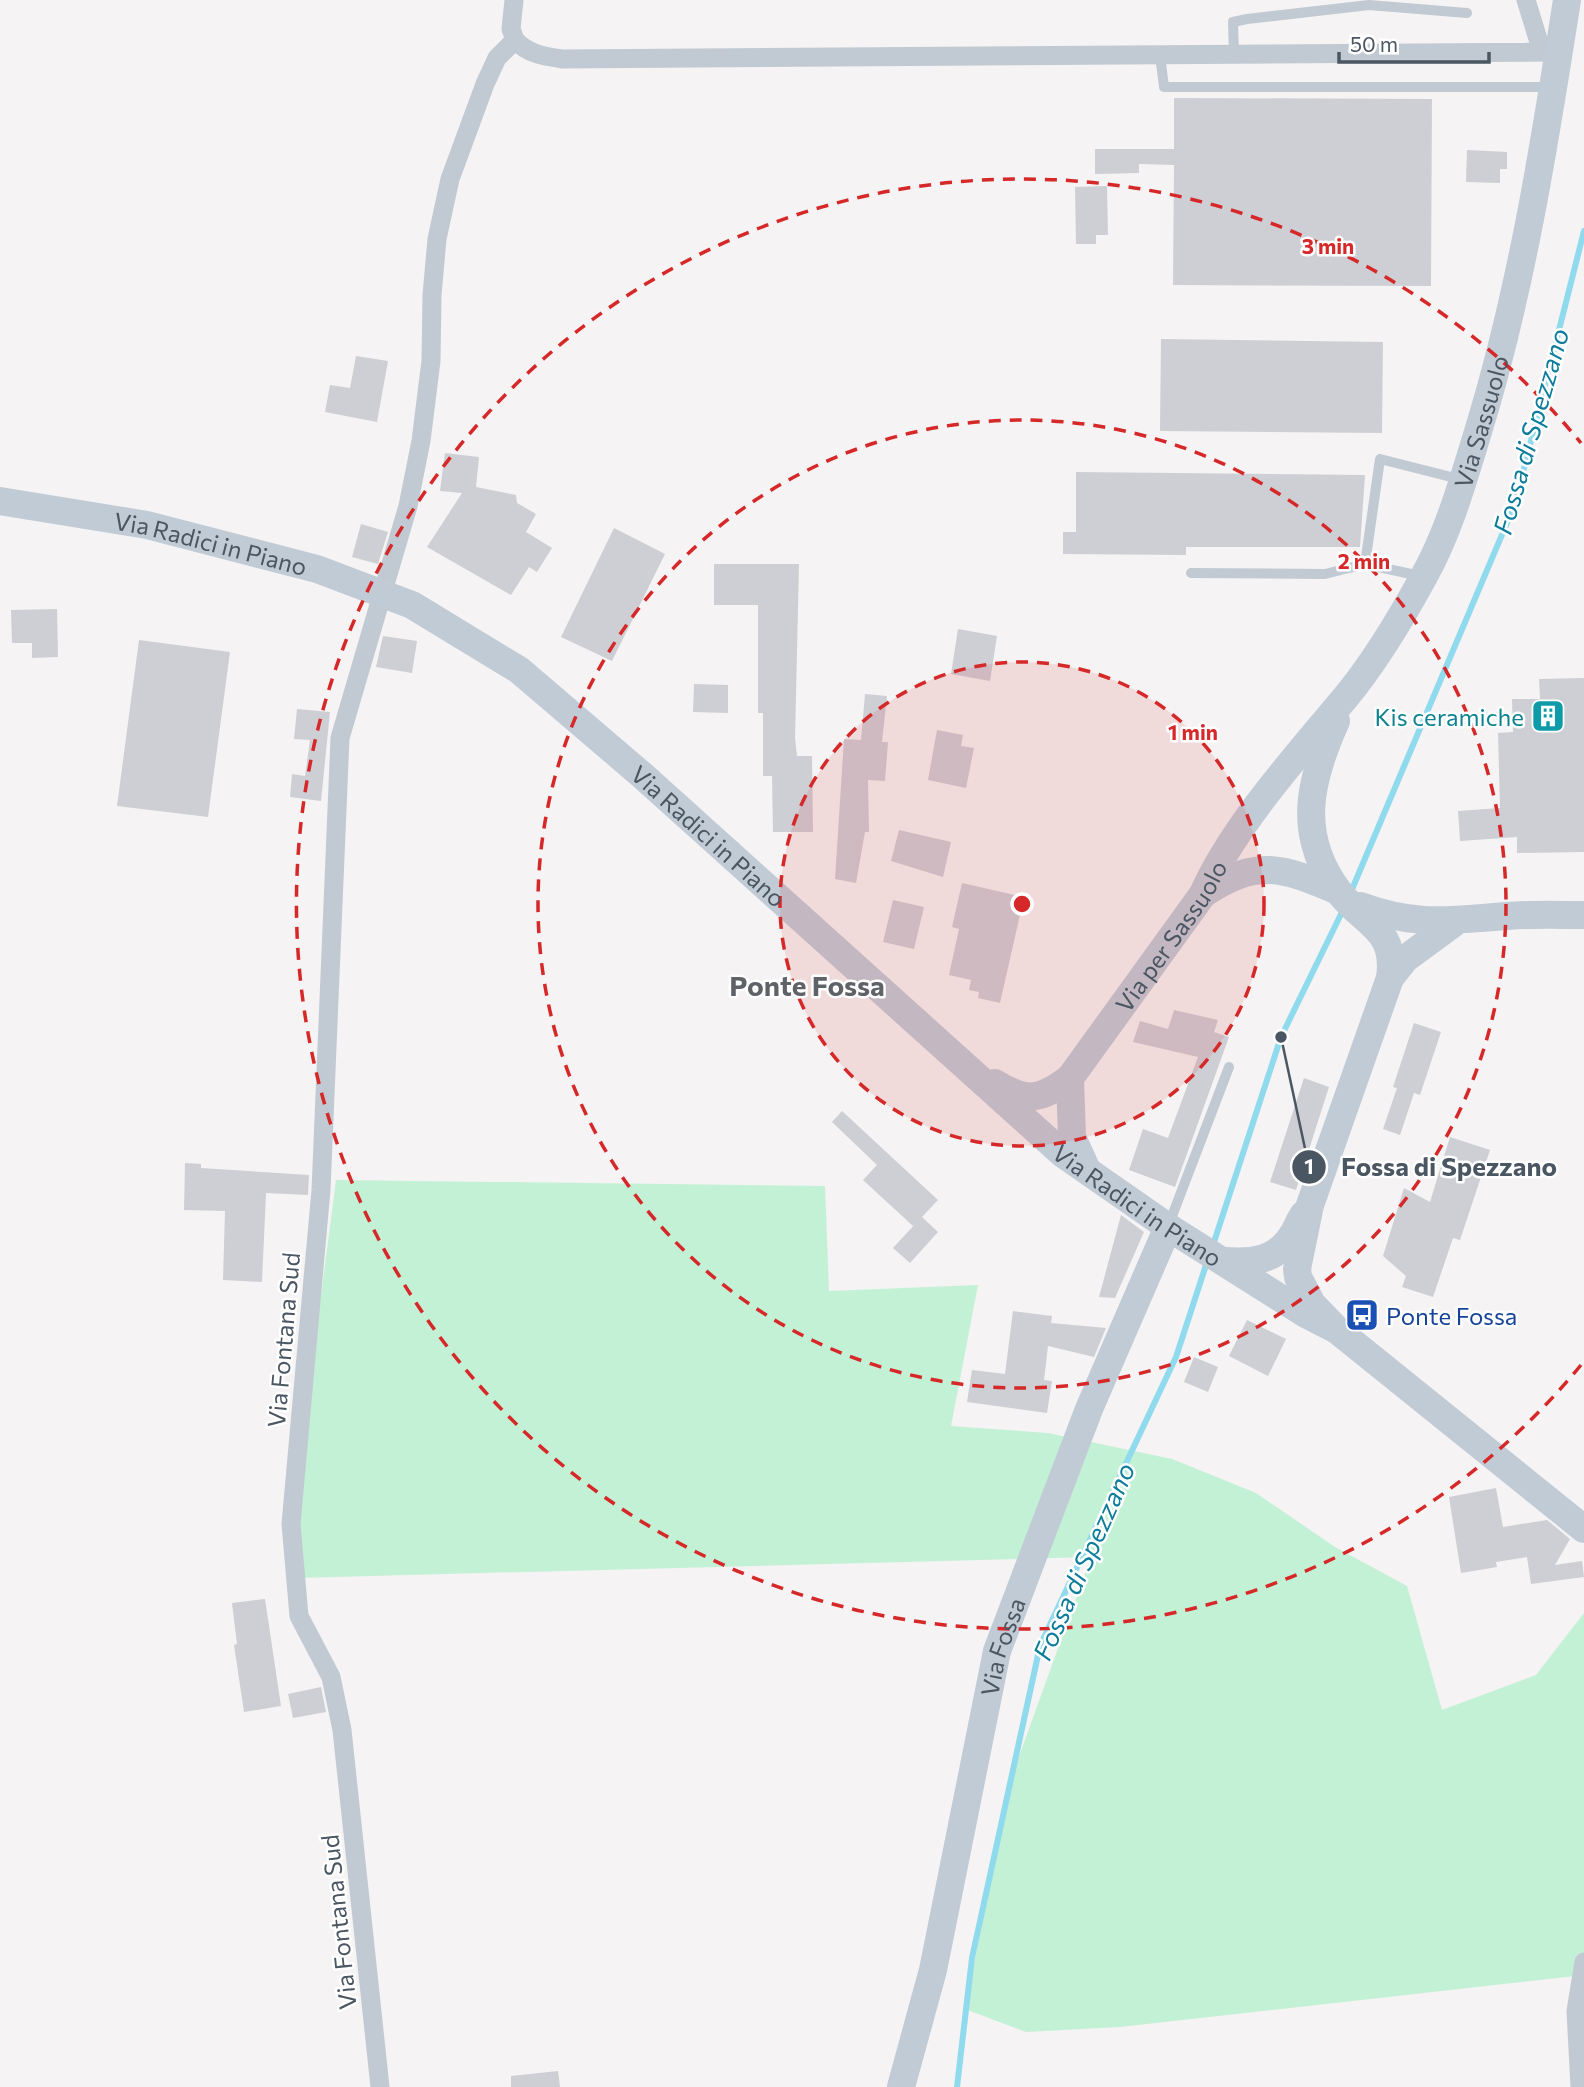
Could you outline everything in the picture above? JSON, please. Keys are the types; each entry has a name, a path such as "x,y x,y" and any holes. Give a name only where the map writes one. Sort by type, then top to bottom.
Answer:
{"street":[{"path":"514,0 511,29 515,40 523,48 540,56 562,60 1550,52 1526,0"},
{"name":"Via Sassuolo","path":"1269,793 1388,640 1442,542 1486,404 1515,290 1534,206 1553,87 1550,52 1567,0"},
{"name":"Via Fontana Sud","path":"380,2087 342,1730 331,1677 299,1616 291,1524 321,1190 340,738 408,506 421,441 431,360 432,295 437,239 450,179 497,58 515,40"},
{"name":"Via Radici in Piano","path":"0,501 147,525 317,569 412,605 519,670 643,776 1063,1154 1168,1227 1235,1265 1337,1330"},
{"path":"1334,887 1313,839 1309,802 1323,750 1347,696"},
{"name":"Via per Sassuolo","path":"1070,1079 1203,894 1213,870 1269,793"},
{"path":"1203,894 1230,876 1279,869 1334,887 1378,919 1389,946 1392,964 1390,978 1310,1205 1298,1278 1312,1304 1337,1330 1584,1529"},
{"path":"1378,919 1454,923 1509,916 1584,915"},
{"path":"1390,978 1405,959 1454,923"},
{"path":"966,1064 1012,1093 1032,1098 1051,1093 1070,1079"},
{"path":"1070,1079 1072,1137 1087,1171"},
{"path":"1235,1265 1262,1261 1275,1254 1292,1236 1310,1205"},
{"name":"Via Fossa","path":"901,2087 933,1970 997,1651 1089,1409 1168,1227"},
{"path":"1580,2087 1576,2011 1584,1962"}],"lane":[{"path":"1234,54 1233,22 1247,19 1370,5 1467,13"},
{"path":"1160,55 1164,87 1553,87"},
{"path":"1365,564 1380,458 1463,480"},
{"path":"1191,573 1325,574 1365,564 1424,577"},
{"path":"1168,1227 1229,1067"}],"green space":[{"path":"336,1180 825,1186 829,1291 978,1285 951,1426 1048,1433 1172,1459 1256,1493 1335,1547 1407,1586 1442,1710 1536,1675 1584,1613 1584,1975 1120,2027 1026,2032 965,2009 1013,1773 1091,1557 297,1578 292,1519"}],"building":[{"path":"1174,98 1432,99 1431,286 1173,285 1174,165 1139,164 1139,173 1095,174 1095,149 1174,149"},
{"path":"1467,150 1507,152 1507,169 1500,169 1500,183 1466,182"},
{"path":"1107,186 1108,235 1096,235 1096,244 1076,244 1075,187"},
{"path":"1161,339 1383,342 1382,433 1160,431"},
{"path":"356,356 388,361 377,422 325,412 330,385 350,388"},
{"path":"445,453 479,457 476,487 516,495 517,503 536,514 526,532 552,548 537,572 529,567 511,595 427,547 462,493 440,491"},
{"path":"1076,472 1365,475 1360,547 1186,547 1186,555 1063,554 1063,532 1076,532"},
{"path":"361,524 388,532 378,564 352,557"},
{"path":"614,528 665,554 612,661 561,637"},
{"path":"714,564 799,564 795,738 797,756 812,756 813,832 773,832 772,776 763,776 763,713 758,713 758,605 714,605"},
{"path":"57,609 58,657 32,658 32,643 12,643 11,610"},
{"path":"958,629 997,636 990,681 951,674"},
{"path":"383,636 417,641 412,673 376,667"},
{"path":"139,640 230,652 208,817 117,806"},
{"name":"Kis ceramiche","path":"1584,678 1584,852 1517,853 1517,837 1460,841 1458,811 1500,808 1498,733 1513,732 1512,699 1540,699 1539,679"},
{"path":"694,684 728,685 728,713 693,712"},
{"path":"865,694 887,696 882,742 888,742 885,781 868,780 869,832 865,832 856,883 835,879 844,739 861,740"},
{"path":"297,709 330,712 321,801 290,797 292,774 305,776 310,740 294,739"},
{"path":"937,730 963,735 961,746 974,748 966,788 928,780"},
{"path":"899,830 951,842 943,877 891,861"},
{"path":"962,883 1024,897 1000,1003 978,998 979,992 969,990 971,980 949,975 959,929 952,927"},
{"path":"893,900 924,907 914,949 883,942"},
{"path":"1174,1010 1218,1020 1214,1032 1229,1037 1175,1187 1129,1170 1143,1129 1168,1138 1198,1057 1133,1042 1140,1021 1168,1029"},
{"path":"1414,1023 1441,1032 1420,1095 1414,1093 1400,1135 1383,1129 1397,1088 1393,1087"},
{"path":"1304,1078 1329,1087 1296,1190 1270,1182"},
{"path":"842,1111 938,1200 922,1217 938,1232 910,1263 893,1248 917,1222 913,1226 863,1180 877,1165 832,1122"},
{"path":"1450,1137 1490,1150 1460,1240 1453,1238 1433,1297 1402,1287 1406,1276 1383,1256 1404,1188 1430,1202"},
{"path":"185,1163 201,1164 201,1168 309,1175 308,1195 266,1193 262,1282 223,1280 225,1211 184,1210"},
{"path":"1121,1215 1144,1232 1115,1298 1099,1297"},
{"path":"1013,1311 1052,1316 1051,1323 1106,1328 1094,1357 1048,1346 1044,1380 1052,1381 1047,1413 967,1402 972,1370 1005,1374"},
{"path":"1247,1320 1286,1339 1268,1376 1229,1356"},
{"path":"1194,1357 1218,1367 1208,1392 1184,1382"},
{"path":"1496,1488 1503,1527 1547,1520 1570,1539 1555,1565 1582,1561 1584,1577 1531,1584 1527,1557 1496,1562 1497,1567 1461,1573 1449,1497"},
{"path":"265,1599 281,1706 244,1712 234,1645 237,1644 232,1603"},
{"path":"321,1687 326,1712 293,1718 288,1694"},
{"path":"558,2071 560,2087 511,2087 511,2076"}],"waterway":[{"name":"Fossa di Spezzano","path":"1350,894 1515,504 1584,231"},
{"name":"Fossa di Spezzano","path":"1213,1245 1281,1037 1343,910"},
{"name":"Fossa di Spezzano","path":"957,2087 972,1958 1040,1646 1176,1357 1207,1262"}],"place":[{"name":"Kis ceramiche","path":"1548,716"},
{"name":"Fossa di Spezzano","path":"1281,1037"},
{"name":"Ponte Fossa","path":"1362,1315"}],"district":[{"name":"Ponte Fossa","path":"807,985"}]}
